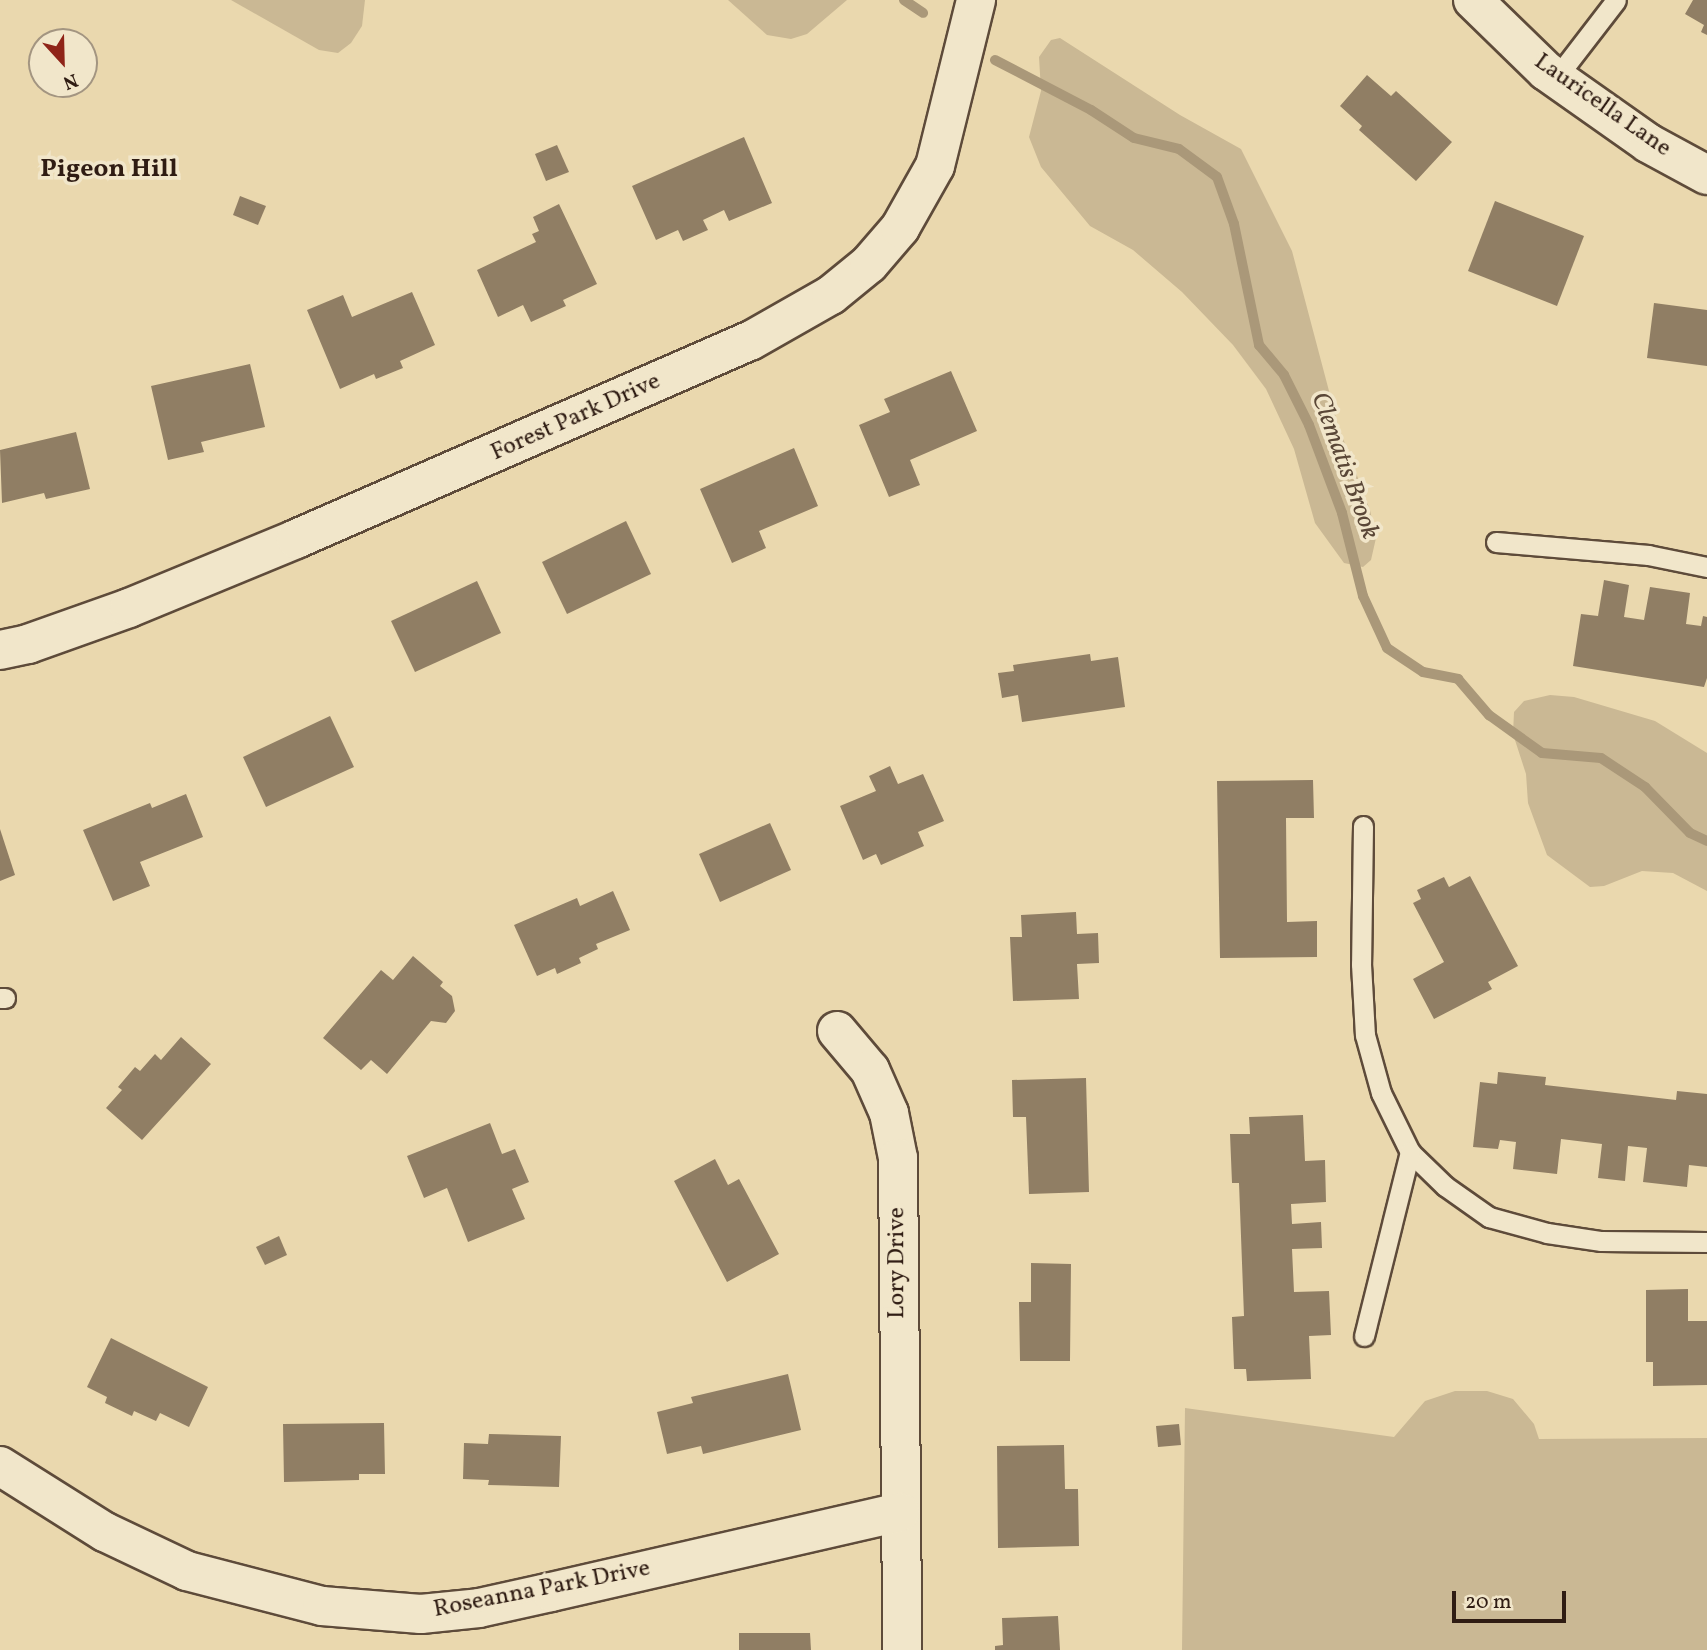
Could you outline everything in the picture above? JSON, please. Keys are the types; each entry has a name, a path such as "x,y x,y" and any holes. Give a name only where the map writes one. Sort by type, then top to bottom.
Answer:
{"street":[{"name":"Forest Park Drive","path":"0,650 28,644 129,608 333,523 750,341 831,295 869,264 900,228 935,166 976,0"},
{"name":"Lauricella Lane","path":"1473,0 1556,78 1648,143 1707,175"},
{"name":"Lory Drive","path":"837,1031 870,1070 889,1113 898,1158 902,1650"},
{"name":"Roseanna Park Drive","path":"0,1466 104,1532 187,1571 322,1606 421,1614 479,1608 527,1598 900,1512"}],"lane":[{"path":"1556,78 1616,0"},
{"path":"1496,542 1648,555 1707,567"},
{"path":"1363,826 1361,964 1365,1035 1381,1093 1410,1152 1445,1186 1489,1217 1546,1234 1601,1241 1707,1242"},
{"path":"1364,1336 1410,1152"}],"shaded area":[{"path":"231,0 365,0 362,26 351,43 338,53 319,50"},
{"path":"728,0 847,0 807,34 791,39 767,35"},
{"path":"1060,38 1180,115 1241,149 1292,251 1338,425 1370,510 1376,538 1371,560 1363,567 1344,563 1315,523 1294,449 1266,389 1233,345 1182,292 1133,250 1090,226 1041,167 1029,137 1041,91 1039,57 1051,40"},
{"path":"1550,695 1574,697 1655,721 1707,753 1707,891 1673,873 1642,871 1604,886 1590,887 1547,855 1528,803 1526,774 1513,734 1514,712 1524,701"},
{"path":"1455,1391 1487,1391 1513,1399 1534,1424 1539,1439 1707,1438 1707,1650 1182,1650 1185,1408 1394,1437 1425,1401"}],"building":[{"path":"1693,0 1707,0 1707,35 1701,32 1704,25 1685,14"},
{"path":"1367,75 1391,96 1396,91 1452,142 1416,181 1359,130 1362,126 1340,106"},
{"path":"744,137 772,203 729,221 724,210 703,220 708,230 683,241 678,230 656,240 632,186"},
{"path":"557,145 569,172 546,181 535,154"},
{"path":"240,196 266,206 258,225 233,215"},
{"path":"1495,201 1584,236 1557,306 1468,271"},
{"path":"559,204 597,284 563,300 566,306 531,322 523,305 498,317 477,270 536,242 532,234 539,231 533,217"},
{"path":"412,292 435,345 400,361 403,368 376,379 374,374 340,389 307,310 343,295 352,317"},
{"path":"1654,303 1707,310 1707,366 1647,358"},
{"path":"250,364 265,427 201,442 204,452 168,460 151,386"},
{"path":"951,371 977,431 910,460 920,485 889,497 859,425 890,412 884,399"},
{"path":"76,432 90,489 46,499 44,493 2,503 0,450"},
{"path":"794,448 818,506 759,531 766,548 732,563 700,489"},
{"path":"626,521 651,574 567,614 542,562"},
{"path":"1604,580 1629,585 1624,617 1644,620 1650,587 1690,593 1686,624 1701,626 1703,616 1707,617 1707,678 1704,687 1573,666 1581,614 1598,616"},
{"path":"477,581 501,633 415,672 391,621"},
{"path":"1090,654 1091,661 1118,657 1125,707 1022,722 1018,695 1002,698 998,673 1014,671 1013,665"},
{"path":"330,716 354,767 266,807 243,757"},
{"path":"890,766 898,784 923,774 944,821 918,832 924,846 881,865 876,854 863,860 840,806 876,791 869,776"},
{"path":"1313,780 1314,818 1286,818 1287,922 1317,921 1317,957 1220,958 1217,781"},
{"path":"186,794 203,837 140,862 150,886 113,901 83,830 150,803 152,808"},
{"path":"770,823 791,870 720,902 699,854"},
{"path":"0,829 15,875 0,881"},
{"path":"1470,876 1518,966 1488,982 1492,989 1434,1019 1413,979 1444,962 1413,903 1421,899 1417,890 1444,877 1449,887"},
{"path":"613,891 630,930 596,944 598,949 579,958 581,963 557,974 555,968 537,976 514,925 577,898 580,906"},
{"path":"1076,912 1077,934 1098,933 1099,963 1077,964 1079,999 1013,1001 1010,937 1022,937 1021,915"},
{"path":"413,956 443,982 440,986 452,996 455,1011 446,1023 431,1021 387,1074 371,1060 361,1070 323,1038 381,970 393,980"},
{"path":"181,1037 211,1064 142,1140 106,1108 122,1090 118,1087 135,1067 140,1071 155,1054 161,1060"},
{"path":"1498,1072 1546,1077 1545,1085 1676,1100 1677,1091 1707,1094 1707,1167 1689,1165 1687,1187 1643,1182 1647,1148 1628,1146 1625,1181 1598,1178 1602,1144 1561,1139 1557,1174 1513,1169 1516,1142 1500,1140 1498,1149 1473,1147 1480,1082 1497,1084"},
{"path":"1086,1078 1089,1192 1029,1194 1026,1117 1013,1117 1012,1080"},
{"path":"1303,1115 1305,1161 1325,1160 1326,1202 1291,1204 1292,1224 1321,1222 1322,1248 1292,1249 1294,1292 1329,1291 1331,1335 1309,1336 1311,1379 1247,1381 1246,1369 1234,1369 1232,1317 1244,1316 1239,1183 1232,1183 1230,1134 1250,1134 1249,1117"},
{"path":"490,1123 502,1154 515,1149 529,1182 512,1189 525,1219 468,1242 447,1188 424,1198 407,1156"},
{"path":"715,1159 728,1185 739,1179 779,1254 727,1282 674,1181"},
{"path":"279,1236 287,1255 265,1265 256,1247"},
{"path":"1031,1263 1071,1264 1070,1361 1020,1361 1019,1302 1031,1302"},
{"path":"1688,1289 1688,1321 1707,1321 1707,1385 1653,1386 1653,1362 1646,1362 1646,1290"},
{"path":"111,1338 208,1387 189,1427 160,1413 156,1421 134,1411 132,1416 105,1403 107,1397 87,1387"},
{"path":"788,1374 801,1430 703,1454 701,1446 667,1454 657,1412 693,1403 691,1397"},
{"path":"384,1423 385,1474 359,1474 359,1480 284,1482 283,1424"},
{"path":"1179,1424 1181,1445 1158,1447 1156,1426"},
{"path":"489,1434 561,1436 559,1487 488,1485 489,1480 463,1479 464,1443 488,1444"},
{"path":"1064,1445 1065,1489 1078,1489 1079,1546 998,1548 997,1446"},
{"path":"1058,1616 1060,1650 995,1650 995,1646 1003,1645 1002,1618"},
{"path":"739,1633 810,1633 811,1650 739,1650"}],"waterway":[{"name":"Clematis Brook","path":"904,0 923,13"},
{"name":"Clematis Brook","path":"995,60 1091,110 1134,138 1179,149 1217,177 1234,224 1259,345 1284,375 1309,425 1342,513 1363,596 1387,648 1423,672 1458,679 1489,715 1542,753 1601,758 1645,787 1690,833 1707,841"}],"district":[{"name":"Pigeon Hill","path":"109,170"}]}
